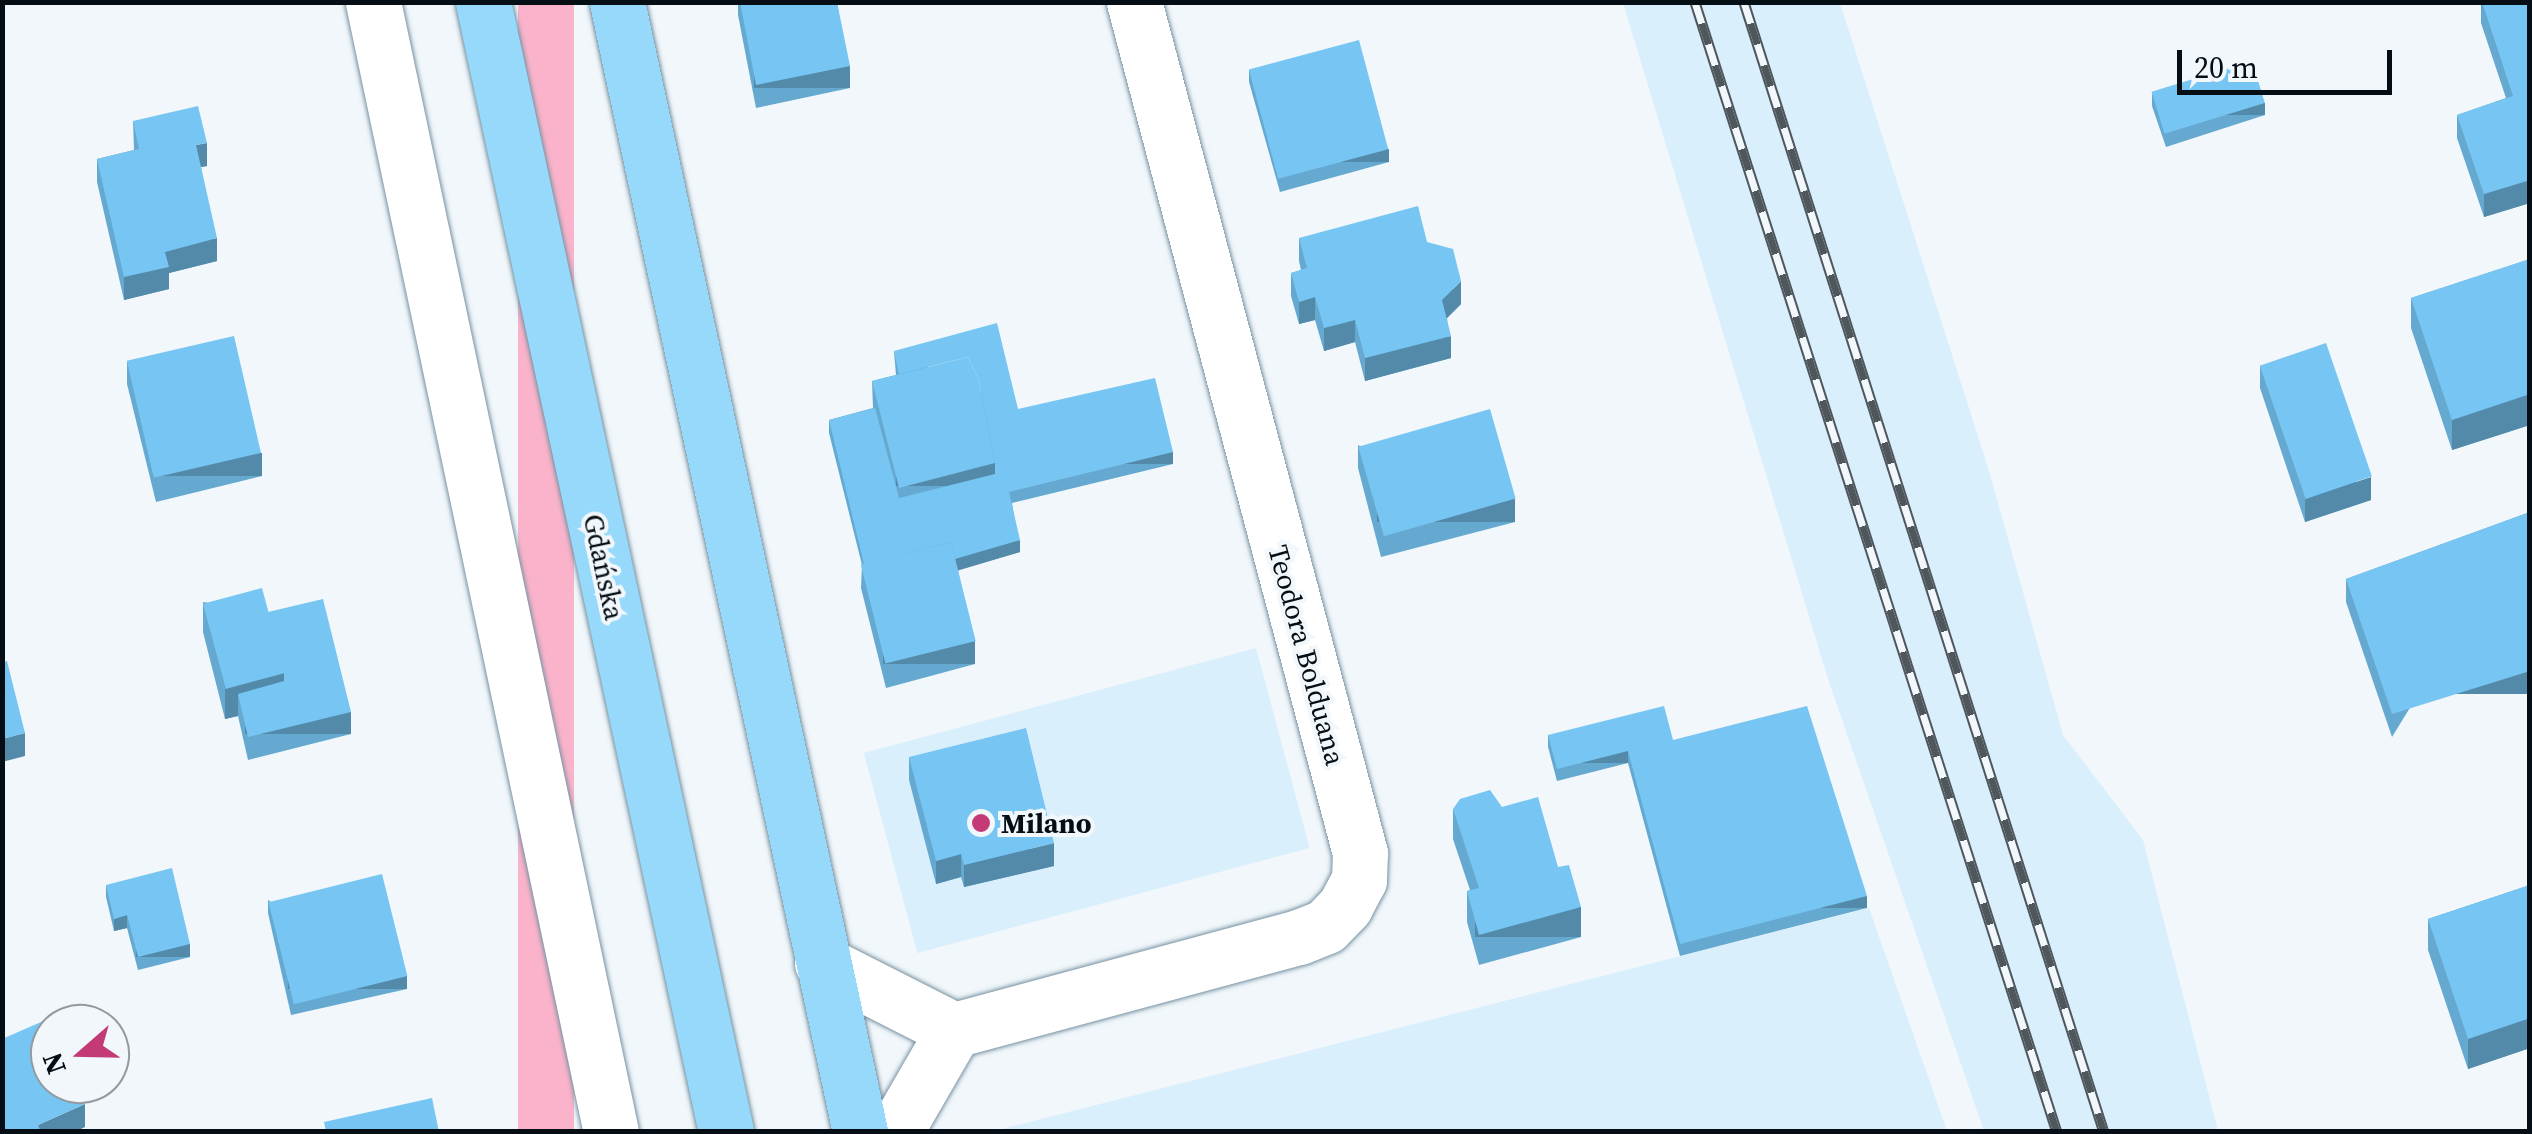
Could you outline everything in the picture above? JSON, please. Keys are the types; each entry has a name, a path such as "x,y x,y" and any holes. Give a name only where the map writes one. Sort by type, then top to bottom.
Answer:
{"main road":[{"name":"Gdańska","path":"483,2 726,1132"},
{"path":"617,2 860,1132"}],"street":[{"path":"374,2 610,1132"},
{"name":"Teodora Bolduana","path":"954,1030 1299,937 1326,926 1345,906 1359,880 1360,853 1134,2"},
{"path":"822,963 954,1030 895,1132"}],"shaded area":[{"path":"518,3 574,3 574,1132 518,1132"},
{"path":"1623,3 1840,3 1989,471 2063,735 2143,840 2218,1131 1984,1131 1828,679"},
{"path":"1256,648 1310,848 917,953 864,753"},
{"path":"1869,908 1947,1131 990,1132 1681,956"}],"building":[{"path":"740,2 837,2 850,66 756,85"},
{"path":"2482,2 2530,2 2530,180 2484,194 2457,115 2513,96"},
{"path":"1359,40 1388,149 1278,179 1249,70"},
{"path":"2252,61 2265,103 2164,134 2152,92"},
{"path":"198,106 207,143 196,145 217,238 165,252 169,267 124,277 97,159 139,149 133,121"},
{"path":"1418,206 1427,242 1453,249 1461,281 1442,300 1451,336 1365,358 1355,320 1324,328 1315,297 1299,302 1291,273 1307,268 1299,238"},
{"path":"2530,259 2530,394 2452,420 2411,298"},
{"path":"997,323 1018,409 1155,378 1173,452 1009,492 1020,540 955,559 951,542 864,564 829,420 875,408 899,498 995,474 979,381 968,357 899,374 894,351"},
{"path":"234,336 261,453 154,478 127,361"},
{"path":"2326,343 2372,476 2306,499 2260,366"},
{"path":"968,357 979,381 995,463 899,488 872,381"},
{"path":"1490,409 1516,498 1384,536 1358,447"},
{"path":"2530,512 2530,671 2392,714 2346,579"},
{"path":"951,542 976,641 885,663 861,564"},
{"path":"262,588 285,673 226,689 203,604"},
{"path":"323,599 351,712 248,737 238,694 284,681 268,612"},
{"path":"7,661 25,733 2,739 2,662"},
{"path":"1664,706 1673,740 1807,706 1867,896 1680,944 1628,751 1557,769 1548,735"},
{"path":"1026,728 1054,843 964,865 961,854 936,861 909,757"},
{"path":"1490,790 1502,807 1538,797 1558,867 1569,865 1581,907 1479,935 1467,891 1479,888 1453,809 1460,799"},
{"path":"172,868 190,944 138,957 127,915 114,919 106,885"},
{"path":"382,874 407,976 294,1004 268,902"},
{"path":"2530,885 2530,1018 2468,1039 2428,919"},
{"path":"30,1027 30,1104 85,1104 38,1125 41,1132 2,1132 2,1039"},
{"path":"432,1098 439,1132 326,1132 324,1122"}],"railway":[{"path":"1695,2 2057,1132"},
{"path":"1744,2 2104,1132"}],"place":[{"name":"Milano","path":"981,823"}]}
